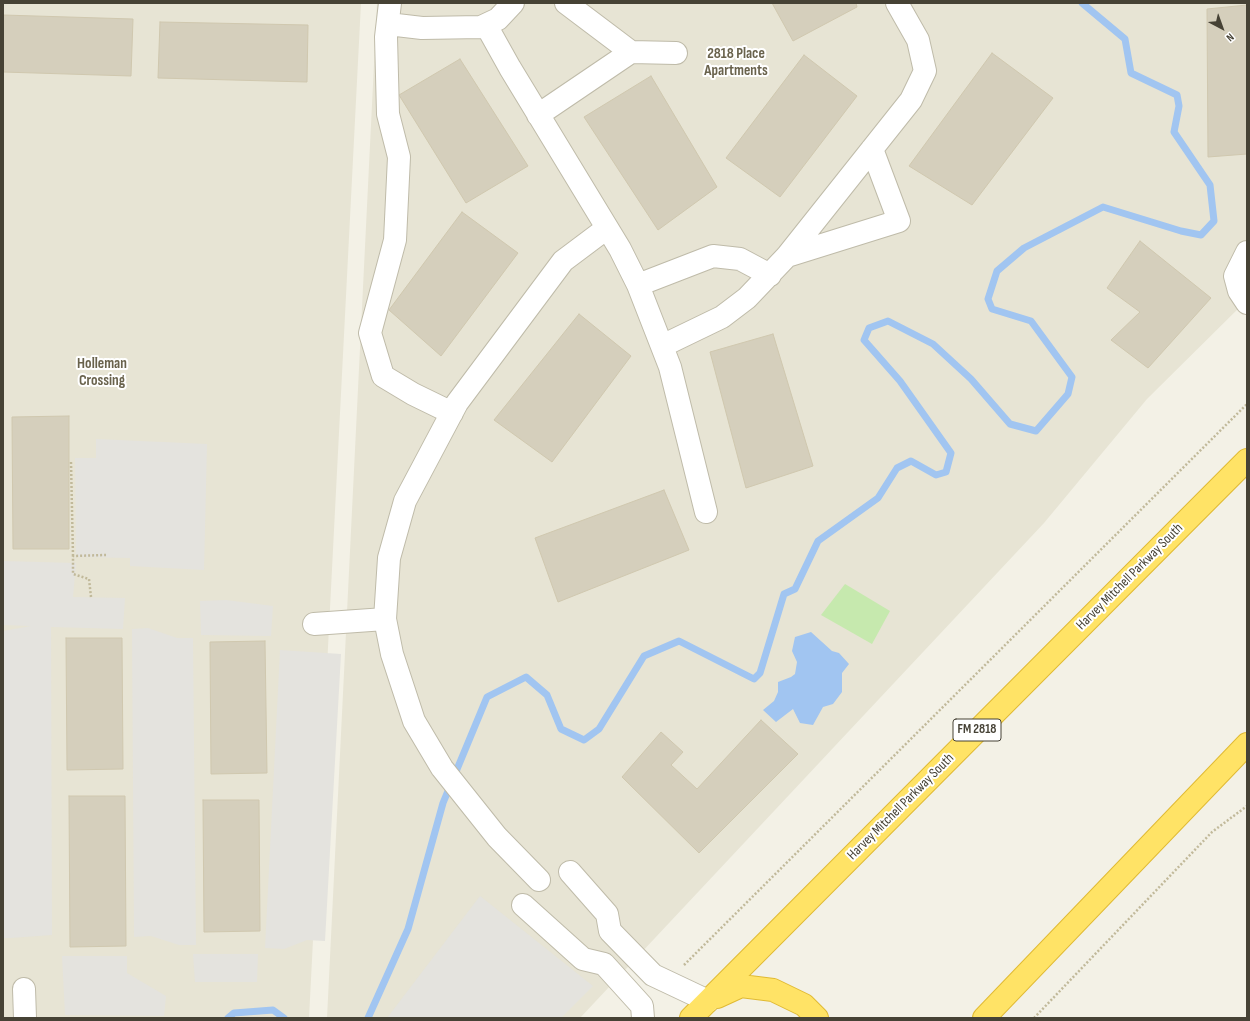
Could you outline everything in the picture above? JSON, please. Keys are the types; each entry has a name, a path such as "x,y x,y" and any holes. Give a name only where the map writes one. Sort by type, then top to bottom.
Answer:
{"highway":[{"name":"Harvey Mitchell Parkway South","path":"691,1018 1247,460"},
{"path":"984,1018 1247,744"},
{"path":"708,1001 741,986 773,990 804,1005 817,1018"}],"street":[{"path":"390,3 386,37 388,114 399,157 395,240 370,334 383,376 413,394 452,412"},
{"path":"388,24 422,28 481,27 498,19 513,3"},
{"path":"566,3 631,52"},
{"path":"662,346 722,317 747,298 787,256 911,100 926,71 918,40 897,3"},
{"path":"486,25 538,115 620,249 638,285 670,367 706,512"},
{"path":"538,115 631,52 676,53"},
{"path":"787,256 899,220 872,149"},
{"path":"539,880 497,837 442,768 414,721 392,654 385,619 389,558 405,501 457,403 564,261 607,228"},
{"path":"638,285 713,256 740,259 770,275"},
{"path":"1245,258 1235,276 1240,291 1247,303"},
{"path":"314,624 385,619"},
{"path":"570,872 607,914 610,931 653,975 708,1001"},
{"path":"523,905 583,959 604,964 642,1006 643,1018"},
{"path":"24,988 25,1018"}],"path":[{"path":"666,982 1247,404"},
{"path":"71,462 73,574 89,579 91,597"},
{"path":"73,556 106,555"},
{"path":"1034,1018 1212,832 1247,806"}],"shaded area":[{"name":"Holleman Crossing","path":"3,3 361,3 309,1018 3,1018"},
{"name":"2818 Place Apartments","path":"377,3 1247,3 1247,300 1147,399 1044,523 580,1018 327,1018"},
{"path":"96,439 207,444 204,570 130,566 130,558 76,557 75,458 96,458"},
{"path":"3,561 76,563 73,597 125,598 123,629 51,627 52,935 3,938 3,631 31,626 3,625"},
{"path":"226,600 273,606 271,636 201,635 200,601"},
{"path":"148,628 177,638 193,638 196,945 179,945 151,936 134,937 132,629"},
{"path":"280,650 341,654 325,941 307,940 284,949 265,948"},
{"path":"480,896 593,986 561,1018 387,1018"},
{"path":"193,954 258,954 257,982 195,982"},
{"path":"62,956 127,956 127,973 166,996 164,1016 65,1015"}],"green space":[{"path":"845,584 890,611 872,644 821,615"}],"water":[{"path":"811,632 832,651 839,653 849,664 842,673 842,692 833,704 823,707 813,725 800,723 793,709 776,722 763,710 774,701 778,692 778,682 795,674 797,662 792,651 795,637"}],"building":[{"path":"772,3 856,3 857,7 793,41"},
{"path":"1247,5 1247,154 1208,157 1207,9"},
{"path":"3,15 133,19 131,76 3,72"},
{"path":"160,22 308,25 307,82 158,78"},
{"path":"992,53 1053,98 972,205 909,166"},
{"path":"804,55 857,96 780,197 726,158"},
{"path":"460,59 528,166 466,203 399,95"},
{"path":"651,76 717,187 658,230 584,117"},
{"path":"462,212 518,253 441,356 389,310"},
{"path":"1140,241 1211,298 1148,368 1111,340 1140,312 1107,288"},
{"path":"579,314 631,356 552,462 494,420"},
{"path":"773,334 813,466 746,488 710,352"},
{"path":"69,416 69,549 13,549 12,417"},
{"path":"664,490 689,550 558,602 535,538"},
{"path":"66,638 122,638 123,769 67,770"},
{"path":"265,641 267,773 211,774 210,642"},
{"path":"761,720 798,754 699,853 622,777 661,732 683,752 671,765 697,789"},
{"path":"69,796 125,796 126,946 70,947"},
{"path":"203,800 259,800 260,931 204,932"}],"waterway":[{"path":"368,1018 408,929 443,803 487,697 526,677 547,695 561,729 584,740 599,729 644,656 679,641 754,679 760,673 784,594 795,589 818,541 878,498 897,468 911,461 936,475 946,472 951,453 900,381 864,340 869,328 888,321 933,344 971,379 1010,424 1036,431 1068,394 1072,377 1031,321 992,309 988,299 997,271 1024,248 1103,207 1181,231 1201,235 1214,221 1210,185 1174,132 1179,106 1177,95 1131,73 1125,39 1082,3"},
{"path":"228,1018 234,1013 273,1010 284,1018"}],"district":[{"name":"2818 Place Apartments","path":"736,62"},
{"name":"Holleman Crossing","path":"102,372"}]}
